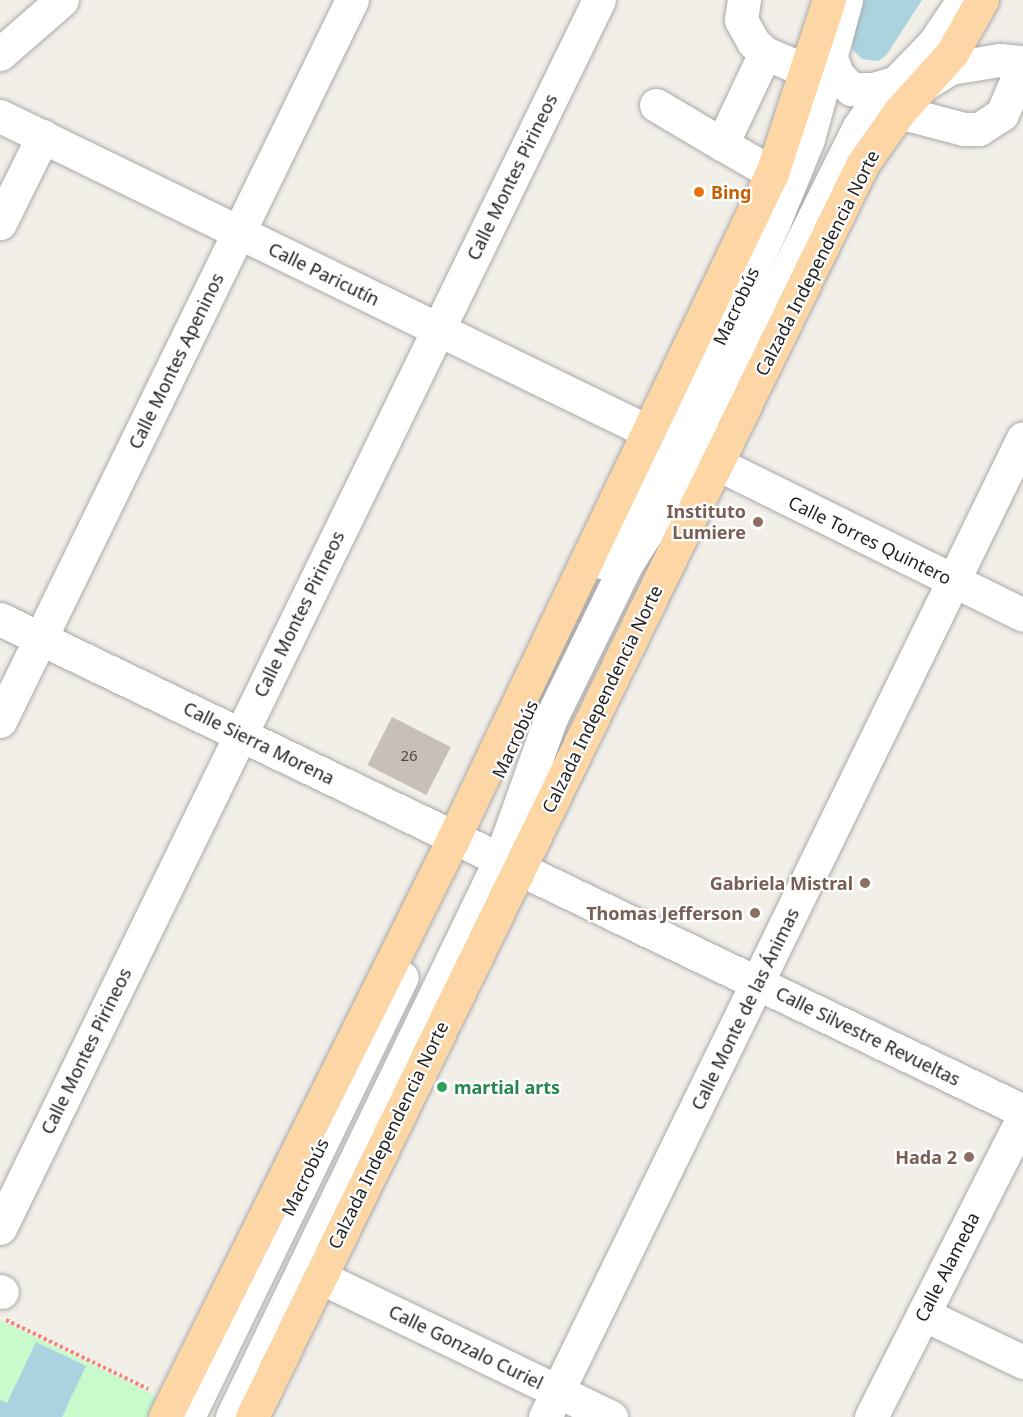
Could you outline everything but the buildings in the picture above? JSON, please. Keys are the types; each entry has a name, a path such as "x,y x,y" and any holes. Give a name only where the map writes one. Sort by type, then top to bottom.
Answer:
{"main road":[{"name":"Calzada Independencia Norte","path":"252,1417 320,1277 509,865 718,464 862,165 905,94 952,53 982,0"},
{"path":"175,1412 460,841 647,431 772,173 819,64 827,4"}],"street":[{"path":"0,54 62,0"},
{"name":"Calle Montes Apeninos","path":"0,721 352,0"},
{"name":"Calle Montes Pirineos","path":"0,1228 598,0"},
{"path":"744,0 741,20 745,33 765,53 819,64 837,74 851,89 873,89 905,94 964,129 979,129 1002,114 1023,63 999,60 950,68 905,94"},
{"name":"Macrobús","path":"232,1417 509,865 550,720 627,563 694,459 859,127 874,105 905,94 934,43 963,0"},
{"path":"722,144 765,53"},
{"name":"Macrobús","path":"460,841 609,546 669,446 747,285 808,139 819,64"},
{"path":"656,105 772,173"},
{"name":"Calle Paricutín","path":"0,116 647,431"},
{"path":"0,223 43,136"},
{"name":"Calle Monte de las Ánimas","path":"552,1404 1023,438"},
{"name":"Calle Torres Quintero","path":"718,464 1023,615"},
{"name":"Calle Sierra Morena","path":"0,619 509,865"},
{"name":"Calle Silvestre Revueltas","path":"509,865 1023,1111"},
{"name":"Calle Alameda","path":"871,1417 1023,1117"},
{"name":"Calle Gonzalo Curiel","path":"320,1277 552,1404 611,1417"},
{"path":"923,1314 1023,1362"}],"path":[{"path":"1,1300 175,1412"}],"green space":[{"path":"0,1320 157,1396 147,1417 0,1417"}],"water":[{"path":"863,0 922,0 887,54 879,61 862,59 853,50 852,37"},
{"path":"36,1342 86,1366 62,1417 0,1417 0,1400 7,1403"}],"place":[{"name":"Bing","path":"699,192"},
{"name":"Instituto Lumiere","path":"758,522"},
{"name":"Gabriela Mistral","path":"865,883"},
{"name":"Thomas Jefferson","path":"755,913"},
{"name":"martial arts","path":"442,1087"},
{"name":"Hada 2","path":"969,1157"}]}
